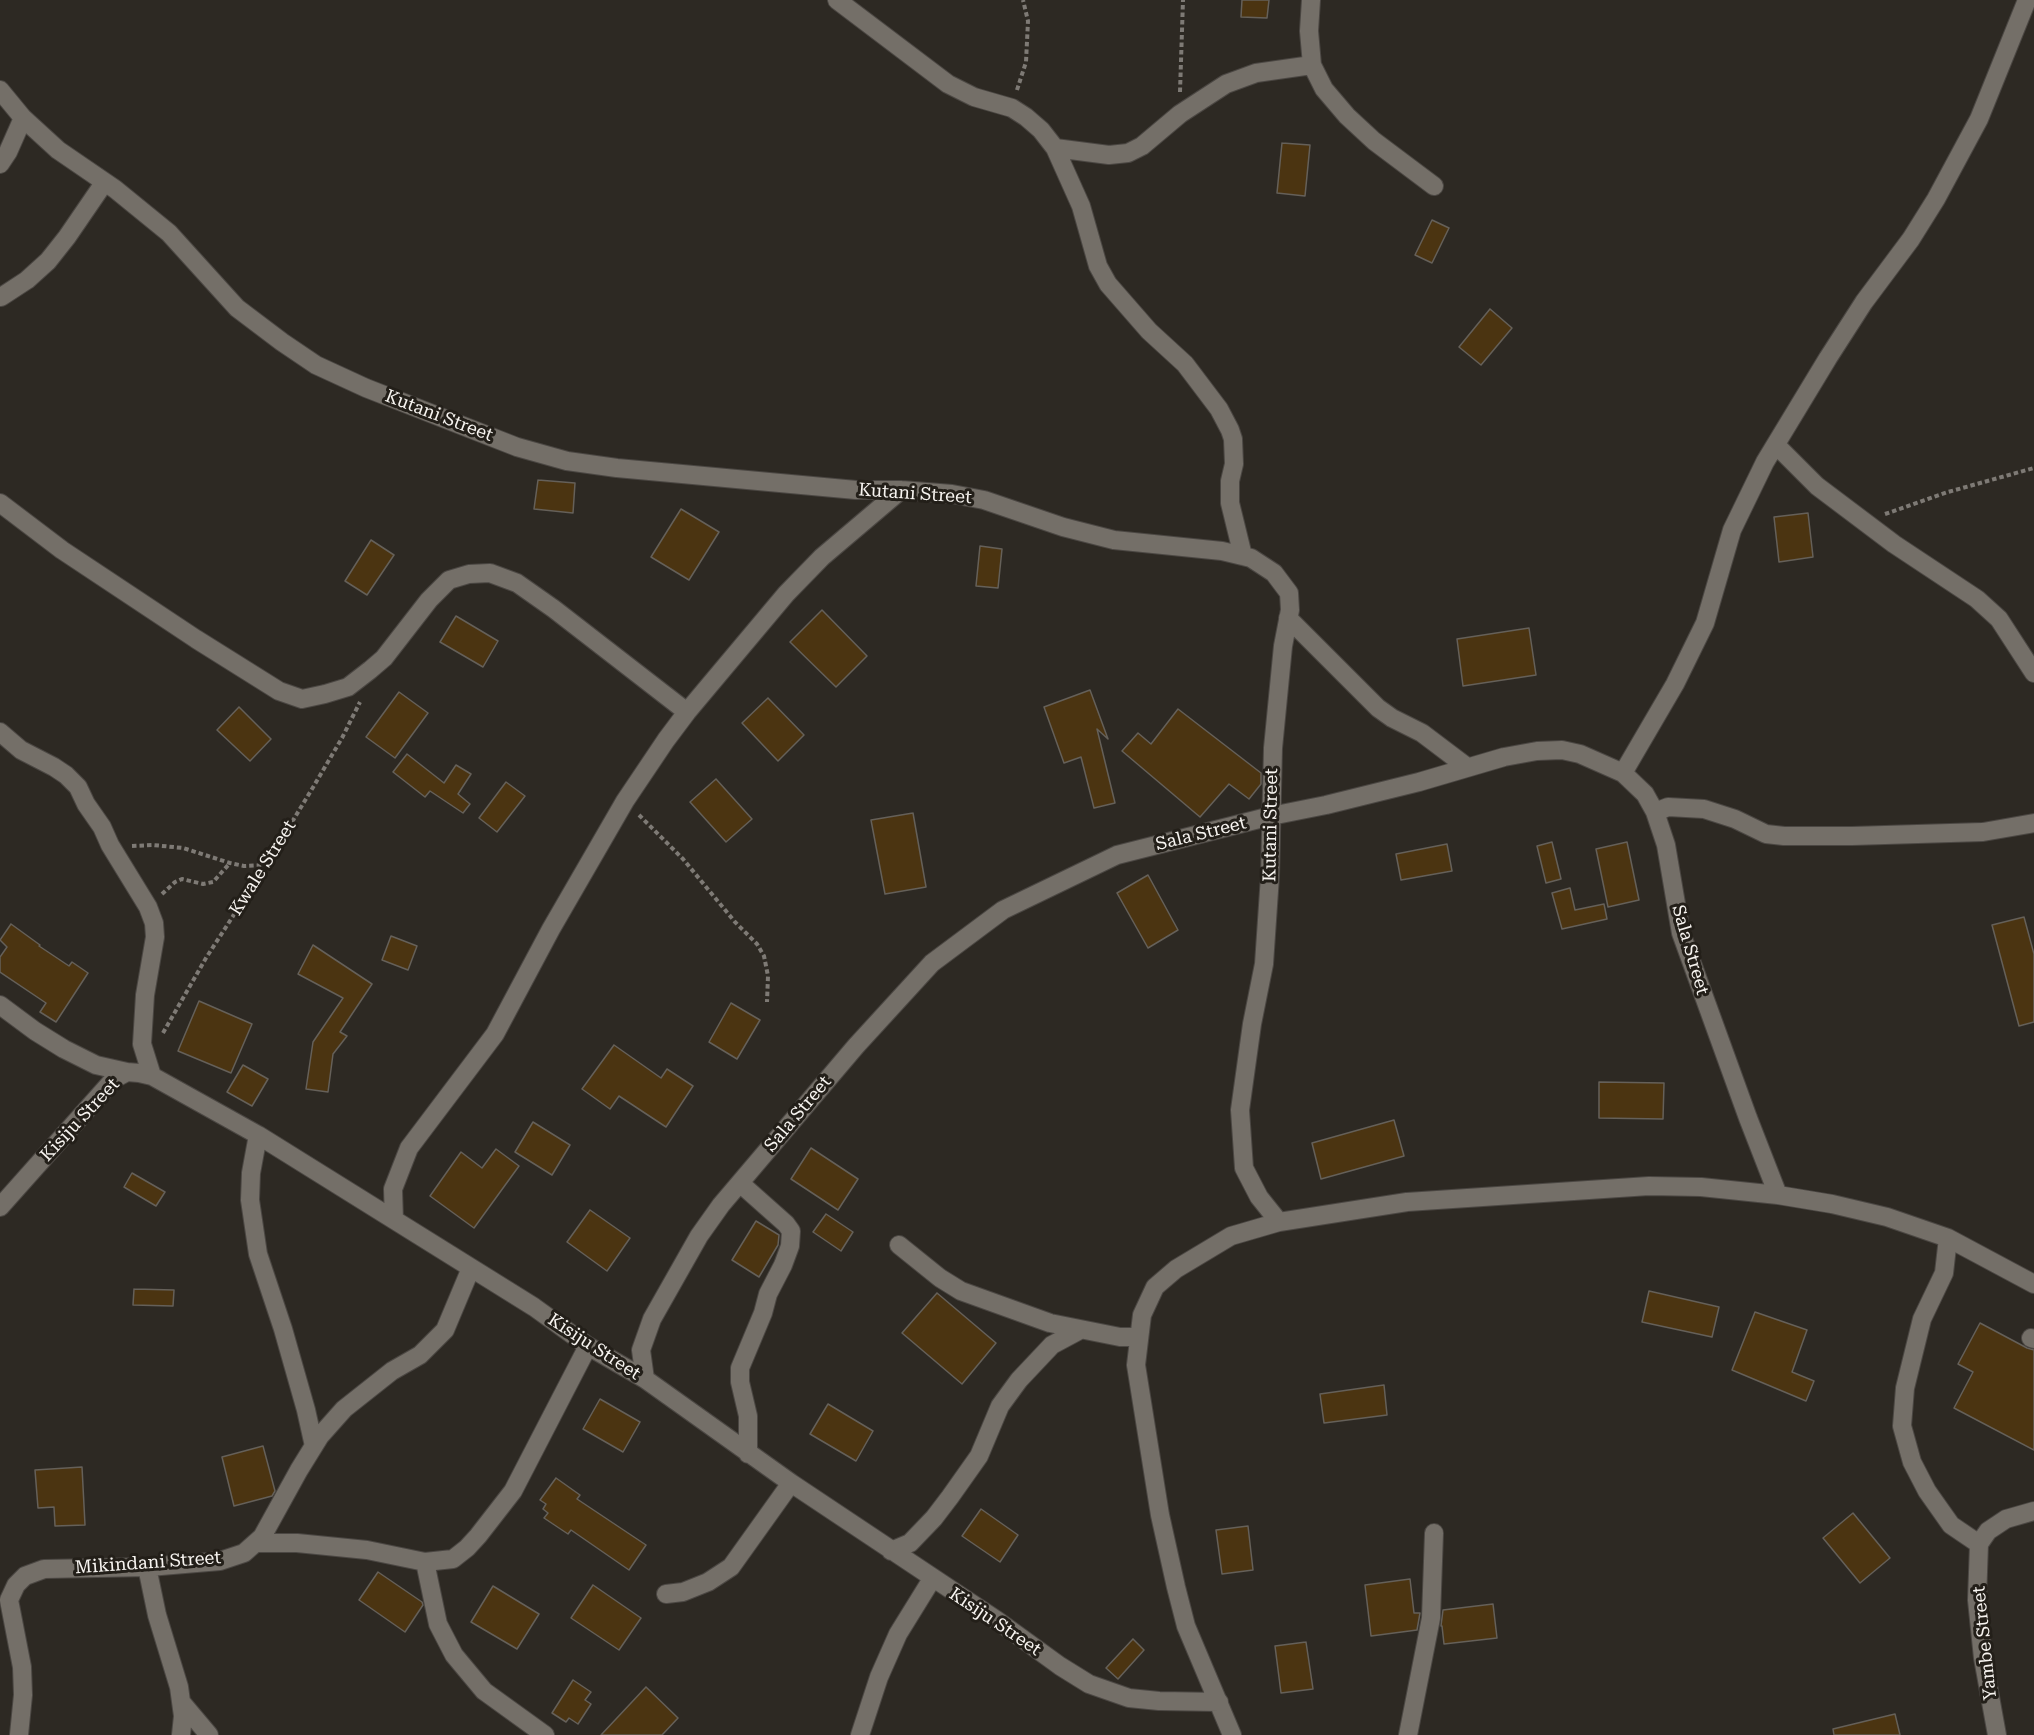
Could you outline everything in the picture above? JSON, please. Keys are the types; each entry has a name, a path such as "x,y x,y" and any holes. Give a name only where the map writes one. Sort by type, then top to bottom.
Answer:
{"street":[{"path":"837,0 948,84 974,98 1012,108 1041,130 1055,148 1081,206 1098,266 1108,284 1149,331 1185,364 1219,409 1230,429 1233,439 1234,464 1230,481 1230,503 1243,556"},
{"path":"1311,0 1309,31 1311,65 1324,89 1347,116 1374,141 1434,186"},
{"path":"1623,773 1675,684 1705,623 1732,530 1776,445 1858,311 1911,239 1936,199 1979,119 2027,0"},
{"path":"1055,148 1109,155 1128,153 1143,146 1180,114 1226,84 1256,73 1311,65"},
{"name":"Kutani Street","path":"0,90 23,118 58,150 140,208 169,233 237,308 282,342 316,365 366,388 517,447 567,461 617,468 856,490 901,490 952,494 984,500 1063,527 1114,540 1222,551 1243,556 1251,558 1274,573 1289,593 1288,618 1273,748 1270,876 1264,964 1252,1024 1240,1110 1244,1168 1259,1197 1279,1222"},
{"path":"1,158 23,118"},
{"path":"1,297 27,280 48,261 104,183"},
{"path":"1776,445 1817,486 1984,605 1999,619 2034,674"},
{"path":"394,1220 393,1189 410,1148 495,1034 551,928 625,801 687,712 786,594 822,557 901,490"},
{"path":"0,503 62,550 196,639 279,691 302,699 348,687 370,670 384,658 429,600 449,580 469,573 490,573 517,584 554,609 687,712"},
{"path":"1288,618 1378,708 1422,733 1467,767"},
{"path":"0,732 21,750 66,775 78,787 148,907 154,922 155,937 145,995 142,1044 152,1076"},
{"name":"Sala Street","path":"645,1379 641,1350 652,1319 699,1236 721,1205 856,1046 933,963 1003,910 1117,855 1271,816 1326,806 1504,757 1537,751 1562,750 1580,754 1623,773 1645,794 1655,812 1666,845 1681,933 1778,1194"},
{"path":"1655,812 1668,807 1704,809 1735,819 1766,834 1784,836 1983,832 2034,823"},
{"path":"0,1005 64,1049 96,1065 127,1072"},
{"name":"Kisiju Street","path":"0,1208 114,1079 127,1072 139,1072 152,1076 258,1135 534,1307 588,1346 645,1379 748,1454 998,1621 1059,1666 1089,1684 1129,1698 1219,1702"},
{"path":"258,1135 251,1173 250,1200 258,1254 283,1329 314,1446"},
{"path":"741,1184 786,1224 790,1231 790,1246 783,1266 768,1294 763,1313 740,1368 740,1382 748,1416 748,1454"},
{"path":"1232,1735 1186,1626 1164,1535 1136,1365 1142,1315 1155,1287 1176,1269 1231,1236 1279,1222 1407,1202 1549,1191 1649,1186 1701,1187 1778,1194 1887,1217 1948,1238 2032,1279"},
{"path":"1948,1238 1944,1273 1922,1320 1905,1388 1902,1426 1912,1462 1927,1491 1951,1524 1979,1544 1988,1532 2006,1519 2034,1511"},
{"path":"899,1245 940,1278 961,1291 1050,1323 1120,1337 1138,1337"},
{"name":"Mikindani Street","path":"19,1735 23,1695 22,1667 9,1600 16,1585 26,1576 44,1569 147,1567 220,1561 244,1553 262,1537 320,1436 344,1409 392,1371 420,1355 445,1330 471,1268"},
{"path":"891,1551 910,1543 945,1504 979,1456 1000,1406 1020,1380 1052,1345 1080,1330"},
{"path":"255,1543 297,1543 367,1550 425,1562 453,1559 467,1548 513,1491 588,1346"},
{"path":"666,1594 683,1592 708,1582 731,1567 791,1483"},
{"path":"1408,1735 1431,1618 1434,1533"},
{"name":"Yambe Street","path":"1979,1544 1977,1600 1983,1658 1998,1735"},
{"path":"425,1562 438,1624 454,1655 484,1691 545,1735"},
{"path":"147,1567 157,1615 180,1687 183,1716 181,1735"},
{"path":"860,1735 879,1677 898,1634 932,1579"},
{"path":"182,1703 209,1735"}],"path":[{"path":"1012,108 1026,62 1028,21 1023,0"},
{"path":"1180,114 1183,0"},
{"path":"1864,521 1948,492 2034,468"},
{"name":"Kwale Street","path":"162,1034 206,958 266,866 342,738 361,700"},
{"path":"625,801 683,859 735,922 757,944 764,957 768,976 767,1002"},
{"path":"114,850 144,846 183,848 230,863 244,866 266,866"},
{"path":"148,907 175,882 182,879 210,884 230,863"}],"building":[{"path":"1242,0 1269,0 1267,18 1241,17"},
{"path":"1282,143 1310,145 1305,196 1277,193"},
{"path":"1432,220 1449,228 1432,263 1415,255"},
{"path":"1490,309 1512,328 1481,365 1459,347"},
{"path":"538,480 575,483 573,513 534,509"},
{"path":"681,509 719,532 689,580 651,557"},
{"path":"1808,513 1813,557 1779,562 1774,517"},
{"path":"371,540 394,555 367,595 345,581"},
{"path":"980,546 1002,549 998,588 976,586"},
{"path":"822,610 867,656 836,687 790,642"},
{"path":"456,616 498,641 483,667 440,642"},
{"path":"1529,628 1536,675 1463,686 1457,639"},
{"path":"1090,690 1108,739 1097,729 1115,803 1094,808 1081,757 1064,763 1044,707"},
{"path":"399,692 428,713 395,758 366,737"},
{"path":"768,698 804,735 778,761 742,723"},
{"path":"239,707 271,739 250,761 217,730"},
{"path":"1178,709 1261,773 1261,784 1249,799 1229,784 1200,817 1122,751 1138,733 1151,744"},
{"path":"407,754 444,783 456,765 471,774 458,794 470,804 463,813 430,791 425,797 393,772"},
{"path":"716,779 752,819 726,842 690,802"},
{"path":"506,782 525,796 497,832 479,818"},
{"path":"913,813 926,887 885,894 871,820"},
{"path":"1552,842 1561,879 1546,883 1537,846"},
{"path":"1627,842 1639,900 1608,907 1596,849"},
{"path":"1447,844 1452,871 1401,880 1396,854"},
{"path":"1148,875 1178,930 1148,948 1117,893"},
{"path":"1570,888 1575,910 1604,904 1607,919 1562,929 1552,893"},
{"path":"2024,917 2034,954 2034,1022 2019,1026 1992,925"},
{"path":"11,924 69,966 72,962 88,973 56,1022 40,1012 46,1003 0,972 0,957 7,947 0,940"},
{"path":"391,936 417,946 408,970 382,960"},
{"path":"313,945 372,984 340,1032 347,1036 333,1054 328,1092 306,1089 313,1042 343,998 298,974"},
{"path":"199,1001 252,1024 231,1073 178,1051"},
{"path":"731,1003 760,1020 737,1059 709,1042"},
{"path":"614,1045 661,1078 667,1069 693,1086 666,1127 619,1096 610,1109 582,1089"},
{"path":"243,1065 268,1079 252,1106 227,1092"},
{"path":"1599,1082 1664,1083 1663,1119 1599,1118"},
{"path":"1394,1120 1404,1156 1321,1179 1312,1143"},
{"path":"533,1122 570,1145 552,1175 515,1152"},
{"path":"811,1148 858,1179 838,1210 791,1179"},
{"path":"496,1149 519,1166 474,1228 430,1196 461,1152 482,1168"},
{"path":"132,1173 165,1192 156,1206 124,1187"},
{"path":"590,1210 630,1238 607,1271 567,1242"},
{"path":"826,1214 853,1232 841,1251 813,1232"},
{"path":"756,1221 779,1235 778,1245 759,1277 732,1260"},
{"path":"134,1289 174,1290 173,1306 133,1305"},
{"path":"1649,1291 1719,1307 1712,1337 1642,1322"},
{"path":"937,1293 996,1343 962,1384 902,1333"},
{"path":"1755,1312 1807,1330 1792,1372 1814,1381 1806,1401 1732,1370"},
{"path":"1980,1323 2034,1350 2034,1450 1954,1408 1973,1372 1958,1364"},
{"path":"1384,1385 1387,1415 1324,1423 1320,1394"},
{"path":"600,1399 640,1422 623,1452 583,1429"},
{"path":"828,1404 873,1431 856,1461 810,1434"},
{"path":"263,1446 275,1491 272,1496 234,1506 222,1457"},
{"path":"82,1467 85,1525 55,1526 54,1507 38,1508 35,1470"},
{"path":"556,1478 580,1495 577,1499 646,1545 629,1570 571,1530 568,1534 544,1518 548,1513 543,1509 546,1504 540,1500"},
{"path":"981,1509 1018,1535 1000,1562 962,1536"},
{"path":"1853,1513 1890,1558 1860,1583 1823,1538"},
{"path":"1248,1526 1253,1570 1222,1574 1216,1530"},
{"path":"378,1572 422,1602 423,1605 405,1632 359,1600"},
{"path":"1410,1579 1414,1613 1420,1613 1417,1630 1371,1636 1365,1585"},
{"path":"593,1585 641,1618 619,1650 571,1618"},
{"path":"493,1586 539,1614 517,1649 471,1622"},
{"path":"1493,1604 1497,1638 1444,1644 1441,1626 1443,1610"},
{"path":"1133,1639 1144,1650 1118,1679 1106,1668"},
{"path":"1306,1642 1313,1689 1281,1693 1275,1646"},
{"path":"573,1680 591,1692 585,1700 591,1704 578,1724 569,1718 566,1722 552,1713"},
{"path":"646,1687 678,1718 662,1735 601,1735"},
{"path":"1895,1714 1900,1735 1834,1735 1833,1729"}]}
